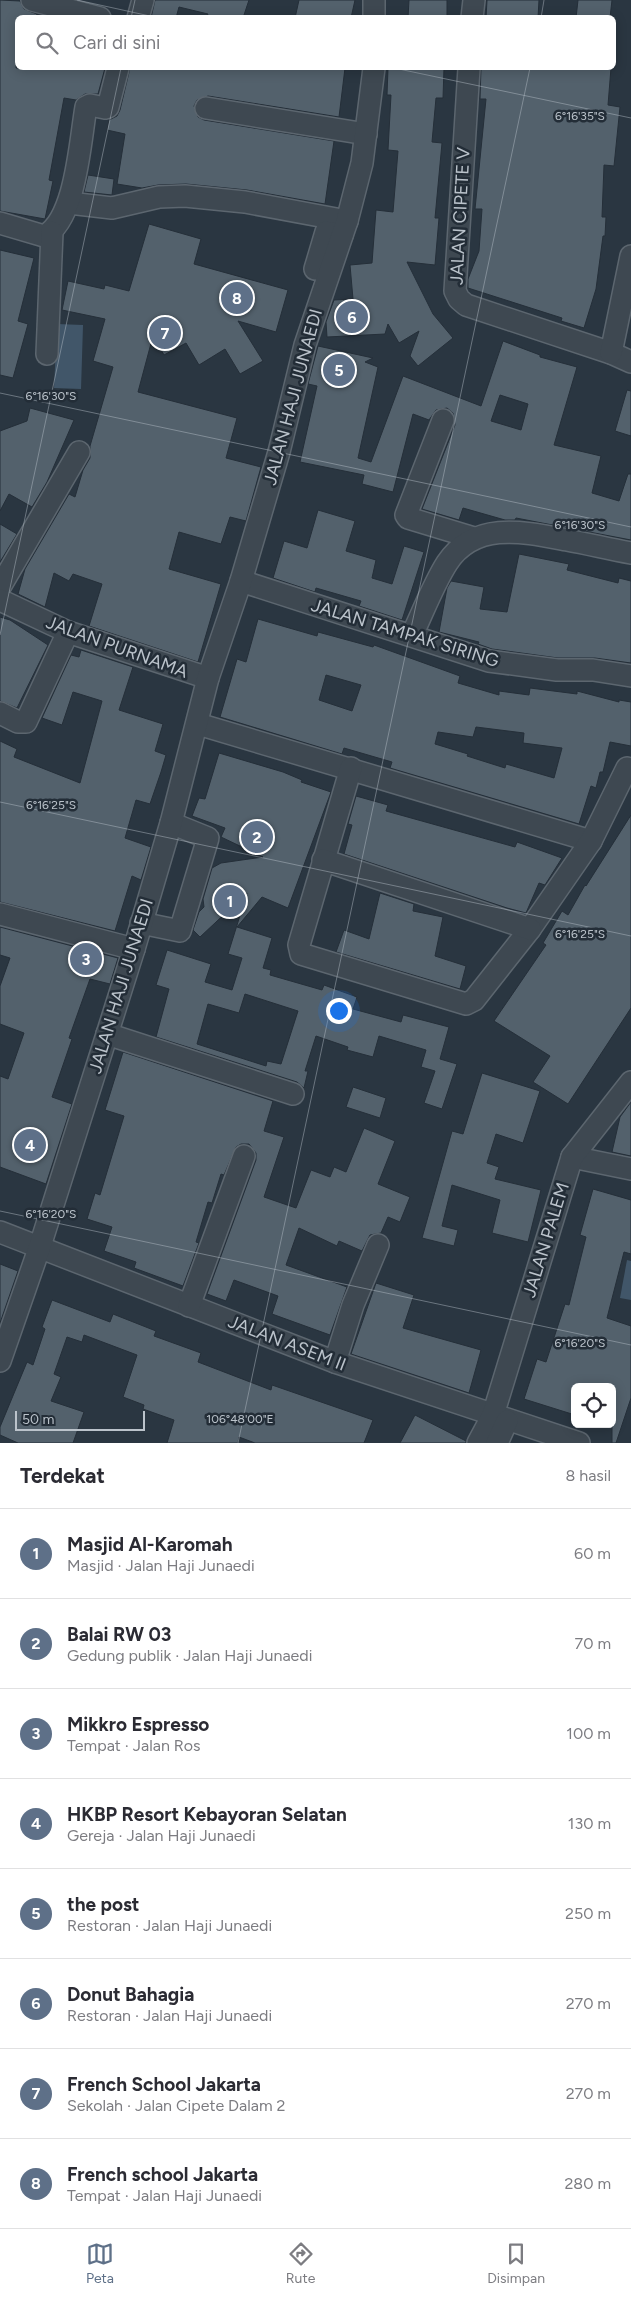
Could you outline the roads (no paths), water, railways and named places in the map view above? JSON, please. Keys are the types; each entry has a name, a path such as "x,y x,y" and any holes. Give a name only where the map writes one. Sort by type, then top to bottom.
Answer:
{"street":[{"path":"32,0 89,15"},
{"path":"139,15 143,0"},
{"path":"374,0 374,15"},
{"path":"472,15 474,0"},
{"path":"46,354 48,234 60,223 69,203 86,107 90,105 108,107 117,70"},
{"name":"JALAN HAJI JUNAEDI","path":"0,1361 40,1246 134,949 171,823 198,724 208,678 241,581 279,452 292,393 314,316 344,228 362,163 374,70"},
{"name":"JALAN CIPETE V","path":"469,70 455,291 459,300 466,305 631,362"},
{"path":"206,108 366,134"},
{"path":"69,203 112,208 159,197 185,196 245,202 344,228"},
{"path":"0,223 48,234"},
{"path":"611,354 631,256"},
{"path":"443,420 406,515 408,518 474,538"},
{"path":"0,587 79,452"},
{"path":"412,635 447,562 474,538 496,532 527,532 631,553"},
{"name":"JALAN TAMPAK SIRING","path":"241,581 489,661 557,670 593,670 631,676"},
{"name":"JALAN PURNAMA","path":"0,600 68,632 208,678"},
{"path":"0,714 18,722 26,722 68,632"},
{"path":"198,724 591,841"},
{"path":"351,768 323,860 300,951 303,956 466,1004 474,1000 530,929 591,841 627,768"},
{"path":"141,923 179,932 208,837 171,823"},
{"path":"323,860 530,929"},
{"path":"0,914 134,949"},
{"path":"107,1034 292,1094"},
{"name":"JALAN PALEM","path":"500,1418 572,1157 631,1082"},
{"path":"189,1306 244,1156"},
{"path":"572,1157 631,1169"},
{"name":"JALAN ASEM II","path":"0,1232 335,1362 579,1443"},
{"path":"335,1362 353,1305 378,1245"},
{"path":"478,1443 500,1418"},
{"path":"497,1443 500,1418"}],"water":[{"path":"57,324 83,325 81,389 54,388"},
{"path":"627,1260 631,1261 631,1300 620,1298"}],"place":[{"name":"French school Jakarta","path":"237,298"},
{"name":"Donut Bahagia","path":"352,317"},
{"name":"French School Jakarta","path":"165,333"},
{"name":"the post","path":"339,370"},
{"name":"Balai RW 03","path":"257,837"},
{"name":"Masjid Al-Karomah","path":"230,901"},
{"name":"Mikkro Espresso","path":"86,959"},
{"name":"HKBP Resort Kebayoran Selatan","path":"30,1145"}]}
